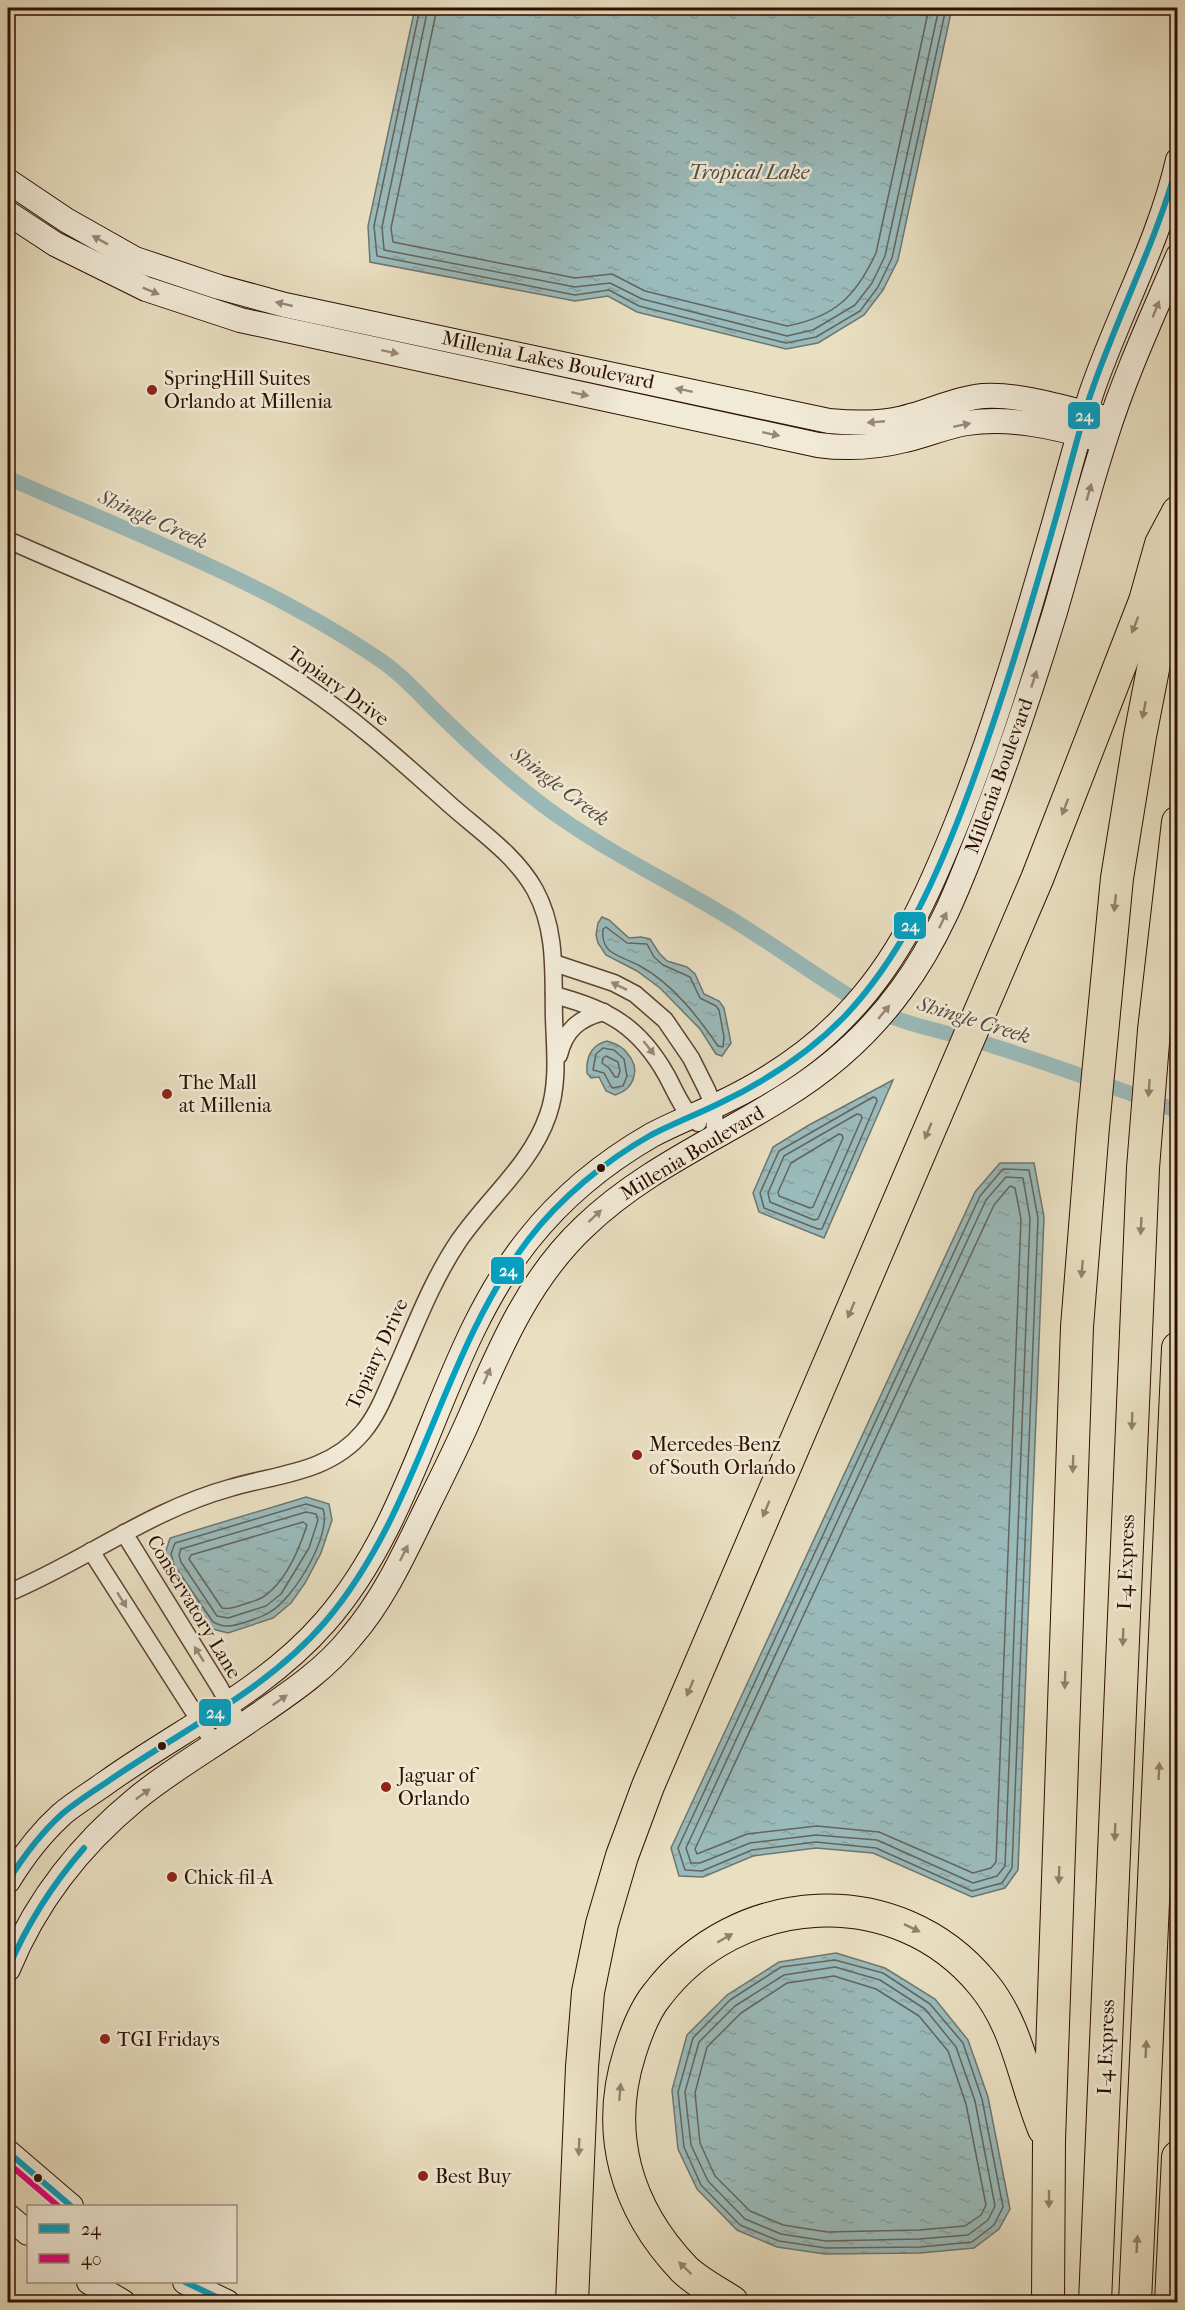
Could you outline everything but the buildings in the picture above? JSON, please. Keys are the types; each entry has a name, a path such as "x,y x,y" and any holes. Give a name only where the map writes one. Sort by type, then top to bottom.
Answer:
{"highway":[{"path":"572,2302 582,2067 588,1992 602,1924 622,1856 648,1786 987,991 1037,879 1144,601 1161,543 1178,512"},
{"path":"1048,2302 1049,2140 1077,1327 1093,1127 1117,878 1132,781 1166,598 1178,550"},
{"name":"I-4 Express","path":"1095,2302 1143,1168 1154,1030 1178,822"},
{"name":"I-4 Express","path":"1135,2302 1178,1348"},
{"path":"732,2302 686,2271 649,2226 624,2167 618,2118 621,2079 636,2033 656,1996 696,1955 747,1925 792,1913 832,1909 891,1920 938,1942 977,1976 1004,2015 1020,2054 1032,2098 1049,2140"},
{"path":"1171,2302 1178,2157"}],"street":[{"name":"Millenia Boulevard","path":"8,1881 61,1815 138,1760 227,1705 275,1670 310,1639 339,1605 369,1562 404,1489 479,1315 499,1280 527,1241 559,1205 605,1166 645,1139 714,1107 786,1066 841,1021 880,975 902,944 915,920 969,792 1016,654 1099,372 1162,217 1178,160"},
{"name":"Millenia Lakes Boulevard","path":"8,182 99,240 135,259 219,287 285,305 829,421 858,423 895,420 947,404 984,396 1035,401 1082,424 1107,430"},
{"name":"Millenia Lakes Boulevard","path":"8,213 55,244 146,289 240,320 818,445 863,447 904,441 965,423 1000,421 1082,424"},
{"name":"Millenia Boulevard","path":"8,1969 25,1930 42,1901 90,1841 139,1796 307,1681 350,1639 386,1590 456,1448 514,1318 556,1256 584,1227 622,1194 653,1173 799,1088 834,1061 864,1034 903,988 923,958 940,926 998,783 1047,638 1107,430 1178,256"},
{"name":"Topiary Drive","path":"8,540 234,642 302,683 358,723 505,852 534,889 546,914 552,941 556,1068 554,1093 540,1134 529,1154 479,1213 437,1274 374,1416 358,1437 326,1462 309,1469 228,1488 202,1497 124,1533"},
{"path":"554,963 614,983 635,994 653,1008 679,1039 703,1082 714,1107 715,1136"},
{"path":"554,994 586,1003 630,1028 656,1056 691,1117 715,1136"},
{"name":"Topiary Drive","path":"556,1068 567,1034 576,1023 604,1012"},
{"name":"Conservatory Lane","path":"8,1593 124,1533 220,1688 227,1705 241,1727"},
{"path":"91,1551 215,1745"},
{"path":"8,2152 70,2205"},
{"path":"8,2216 27,2232"},
{"path":"91,2283 123,2302"},
{"path":"187,2283 227,2302"}],"water":[{"name":"Tropical Lake","path":"415,8 952,8 898,260 883,290 864,315 818,343 786,349 637,312 608,296 575,301 370,262 368,226"},
{"path":"602,917 609,920 629,938 650,939 667,961 687,967 695,974 704,994 719,1001 724,1008 731,1043 722,1056 716,1054 700,1029 660,988 637,971 606,955 596,935 598,923"},
{"path":"607,1041 623,1049 631,1059 635,1071 627,1088 615,1095 606,1091 599,1077 591,1078 587,1073 587,1062 593,1049"},
{"path":"893,1080 824,1238 759,1212 753,1193 773,1147"},
{"path":"1000,1163 1034,1163 1044,1217 1018,1870 1005,1888 972,1897 873,1853 816,1848 753,1856 703,1877 679,1876 671,1848 975,1192"},
{"path":"306,1497 329,1504 332,1520 321,1553 291,1603 273,1618 228,1633 209,1628 168,1567 165,1554 170,1538"},
{"path":"836,1953 885,1968 935,1999 968,2040 988,2097 1010,2209 999,2229 974,2248 920,2253 825,2254 777,2247 737,2230 697,2189 678,2149 672,2090 687,2035 727,1995 779,1962"}],"waterway":[{"name":"Shingle Creek","path":"8,478 200,561 294,608 339,634 383,662 407,681 454,729 492,763 565,821 609,849 740,924 859,1002 908,1023 1016,1053 1178,1111"}],"transit line":[{"name":"24","path":"8,1881 40,1837 67,1810 135,1763 249,1690 302,1647 325,1622 357,1578 384,1532 408,1483 473,1333 498,1285 528,1240 554,1210 584,1182 634,1145 737,1094 770,1076 802,1054 844,1017 882,970 927,893 975,775 1023,631 1090,396 1148,251 1178,162"},
{"name":"24","path":"8,1969 23,1936 41,1906 61,1876 84,1848"},
{"name":"24","path":"8,2152 70,2205"},
{"name":"40","path":"8,2163 57,2205"},
{"name":"24","path":"187,2283 227,2302"}],"place":[{"name":"SpringHill Suites Orlando at Millenia","path":"152,390"},
{"name":"The Mall at Millenia","path":"167,1094"},
{"name":"Mercedes-Benz of South Orlando","path":"637,1455"},
{"name":"Jaguar of Orlando","path":"386,1787"},
{"name":"Chick-fil-A","path":"172,1877"},
{"name":"TGI Fridays","path":"105,2039"},
{"name":"Best Buy","path":"423,2176"}]}
